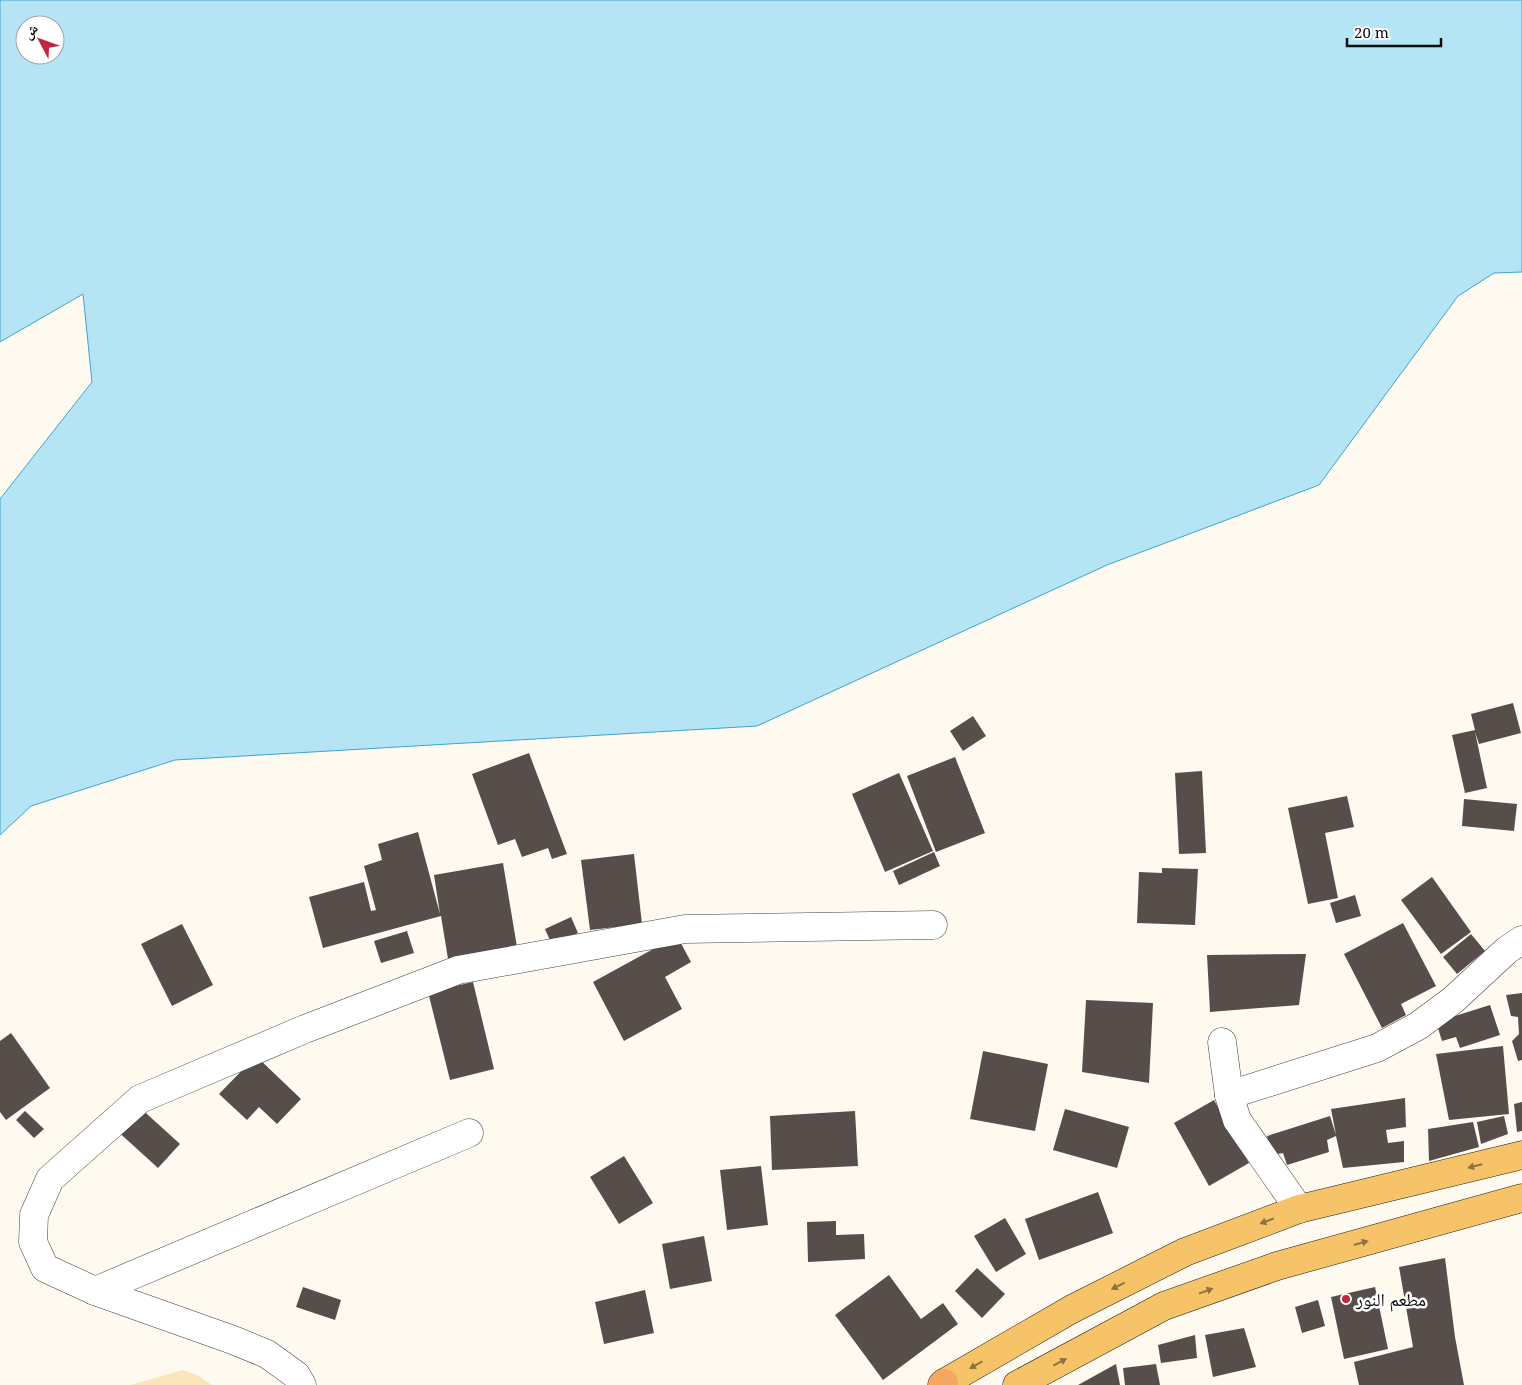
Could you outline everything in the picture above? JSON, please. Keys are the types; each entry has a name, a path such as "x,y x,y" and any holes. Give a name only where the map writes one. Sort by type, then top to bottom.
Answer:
{"main road":[{"path":"944,1384 1072,1310 1185,1252 1299,1209 1522,1155"},
{"path":"1017,1385 1164,1306 1277,1266 1522,1198"}],"street":[{"path":"302,1385 296,1375 267,1354 95,1291 45,1268 33,1242 34,1215 50,1179 140,1099 305,1029 458,970 685,929 933,924"},
{"path":"1229,1095 1377,1048 1418,1026 1446,1005 1507,950 1522,940"},
{"path":"1222,1042 1229,1095 1237,1120 1299,1209"},
{"path":"95,1291 469,1133"}],"sand":[{"path":"183,1370 199,1376 212,1385 130,1385"}],"water":[{"path":"0,0 1522,0 1522,272 1494,273 1458,296 1319,485 1107,565 757,726 175,760 31,806 0,835 0,499 92,382 83,294 0,342"}],"building":[{"path":"1513,703 1521,733 1479,744 1475,732 1487,788 1465,793 1452,735 1475,730 1471,714"},
{"path":"973,716 986,736 963,751 950,731"},
{"path":"529,753 567,854 552,859 548,848 522,857 515,839 498,845 472,774"},
{"path":"955,757 985,833 936,852 907,776"},
{"path":"1202,771 1206,853 1179,854 1175,773"},
{"path":"899,773 933,851 885,872 852,794"},
{"path":"1347,796 1354,827 1325,833 1338,898 1308,904 1288,808"},
{"path":"1464,799 1517,804 1514,831 1462,826"},
{"path":"418,832 440,914 434,875 503,863 517,947 448,959 441,916 323,948 309,897 364,882 371,911 376,910 364,866 382,860 378,844"},
{"path":"934,852 940,866 899,885 893,871"},
{"path":"634,854 642,924 590,930 581,860"},
{"path":"1162,868 1198,869 1195,925 1137,923 1139,872 1162,873"},
{"path":"1432,877 1471,932 1441,954 1401,900"},
{"path":"1355,895 1361,916 1336,923 1330,903"},
{"path":"571,917 578,933 552,945 545,929"},
{"path":"1403,923 1436,986 1401,1004 1406,1015 1382,1028 1344,954"},
{"path":"182,924 213,985 172,1006 141,944"},
{"path":"407,931 414,953 381,963 374,941"},
{"path":"1471,934 1485,951 1457,974 1443,957"},
{"path":"677,936 691,962 665,977 682,1009 624,1041 593,982"},
{"path":"1306,954 1299,1005 1210,1012 1207,955"},
{"path":"473,982 494,1069 450,1080 428,992"},
{"path":"1522,993 1522,1060 1518,1061 1512,1041 1519,1034 1518,1017 1511,1016 1506,995"},
{"path":"1086,1000 1153,1003 1149,1083 1082,1072"},
{"path":"1490,1005 1500,1035 1460,1048 1456,1037 1442,1041 1436,1022"},
{"path":"11,1033 50,1088 6,1120 0,1112 0,1041"},
{"path":"1503,1046 1509,1114 1449,1120 1436,1054"},
{"path":"983,1051 1048,1064 1035,1131 970,1119"},
{"path":"256,1056 301,1099 277,1124 259,1107 247,1120 219,1094"},
{"path":"1405,1098 1406,1127 1386,1130 1388,1143 1404,1141 1404,1162 1343,1168 1336,1136 1327,1140 1329,1152 1287,1165 1283,1153 1271,1155 1267,1136 1330,1116 1336,1135 1331,1109"},
{"path":"1214,1100 1249,1163 1209,1186 1174,1123"},
{"path":"1522,1102 1522,1131 1517,1132 1514,1104"},
{"path":"136,1104 180,1144 158,1168 114,1128"},
{"path":"1065,1109 1129,1127 1117,1168 1053,1150"},
{"path":"25,1111 44,1129 34,1138 16,1120"},
{"path":"855,1111 858,1166 772,1170 770,1116"},
{"path":"1504,1116 1508,1134 1481,1144 1477,1122"},
{"path":"1473,1122 1479,1147 1429,1161 1428,1129"},
{"path":"624,1156 653,1203 619,1224 590,1177"},
{"path":"761,1166 768,1225 727,1230 720,1170"},
{"path":"1098,1192 1113,1233 1039,1260 1025,1219"},
{"path":"1005,1218 1026,1254 996,1272 974,1236"},
{"path":"836,1221 836,1235 864,1234 865,1259 808,1262 807,1222"},
{"path":"704,1236 712,1281 670,1289 662,1244"},
{"path":"1445,1258 1455,1337 1464,1385 1359,1385 1354,1362 1413,1347 1399,1267"},
{"path":"977,1268 1005,1294 982,1318 955,1291"},
{"path":"889,1275 921,1319 943,1303 958,1324 883,1380 835,1315"},
{"path":"303,1287 341,1300 335,1320 296,1307"},
{"path":"1375,1287 1388,1349 1344,1359 1331,1297"},
{"path":"645,1290 654,1333 604,1344 595,1302"},
{"path":"1318,1300 1325,1326 1302,1333 1295,1307"},
{"path":"1244,1328 1256,1367 1213,1377 1205,1335"},
{"path":"1195,1335 1197,1358 1161,1363 1158,1345"},
{"path":"1116,1364 1120,1385 1078,1385"},
{"path":"1156,1364 1160,1385 1125,1385 1123,1368"}],"place":[{"name":"مطعم النور","path":"1346,1299"}]}
